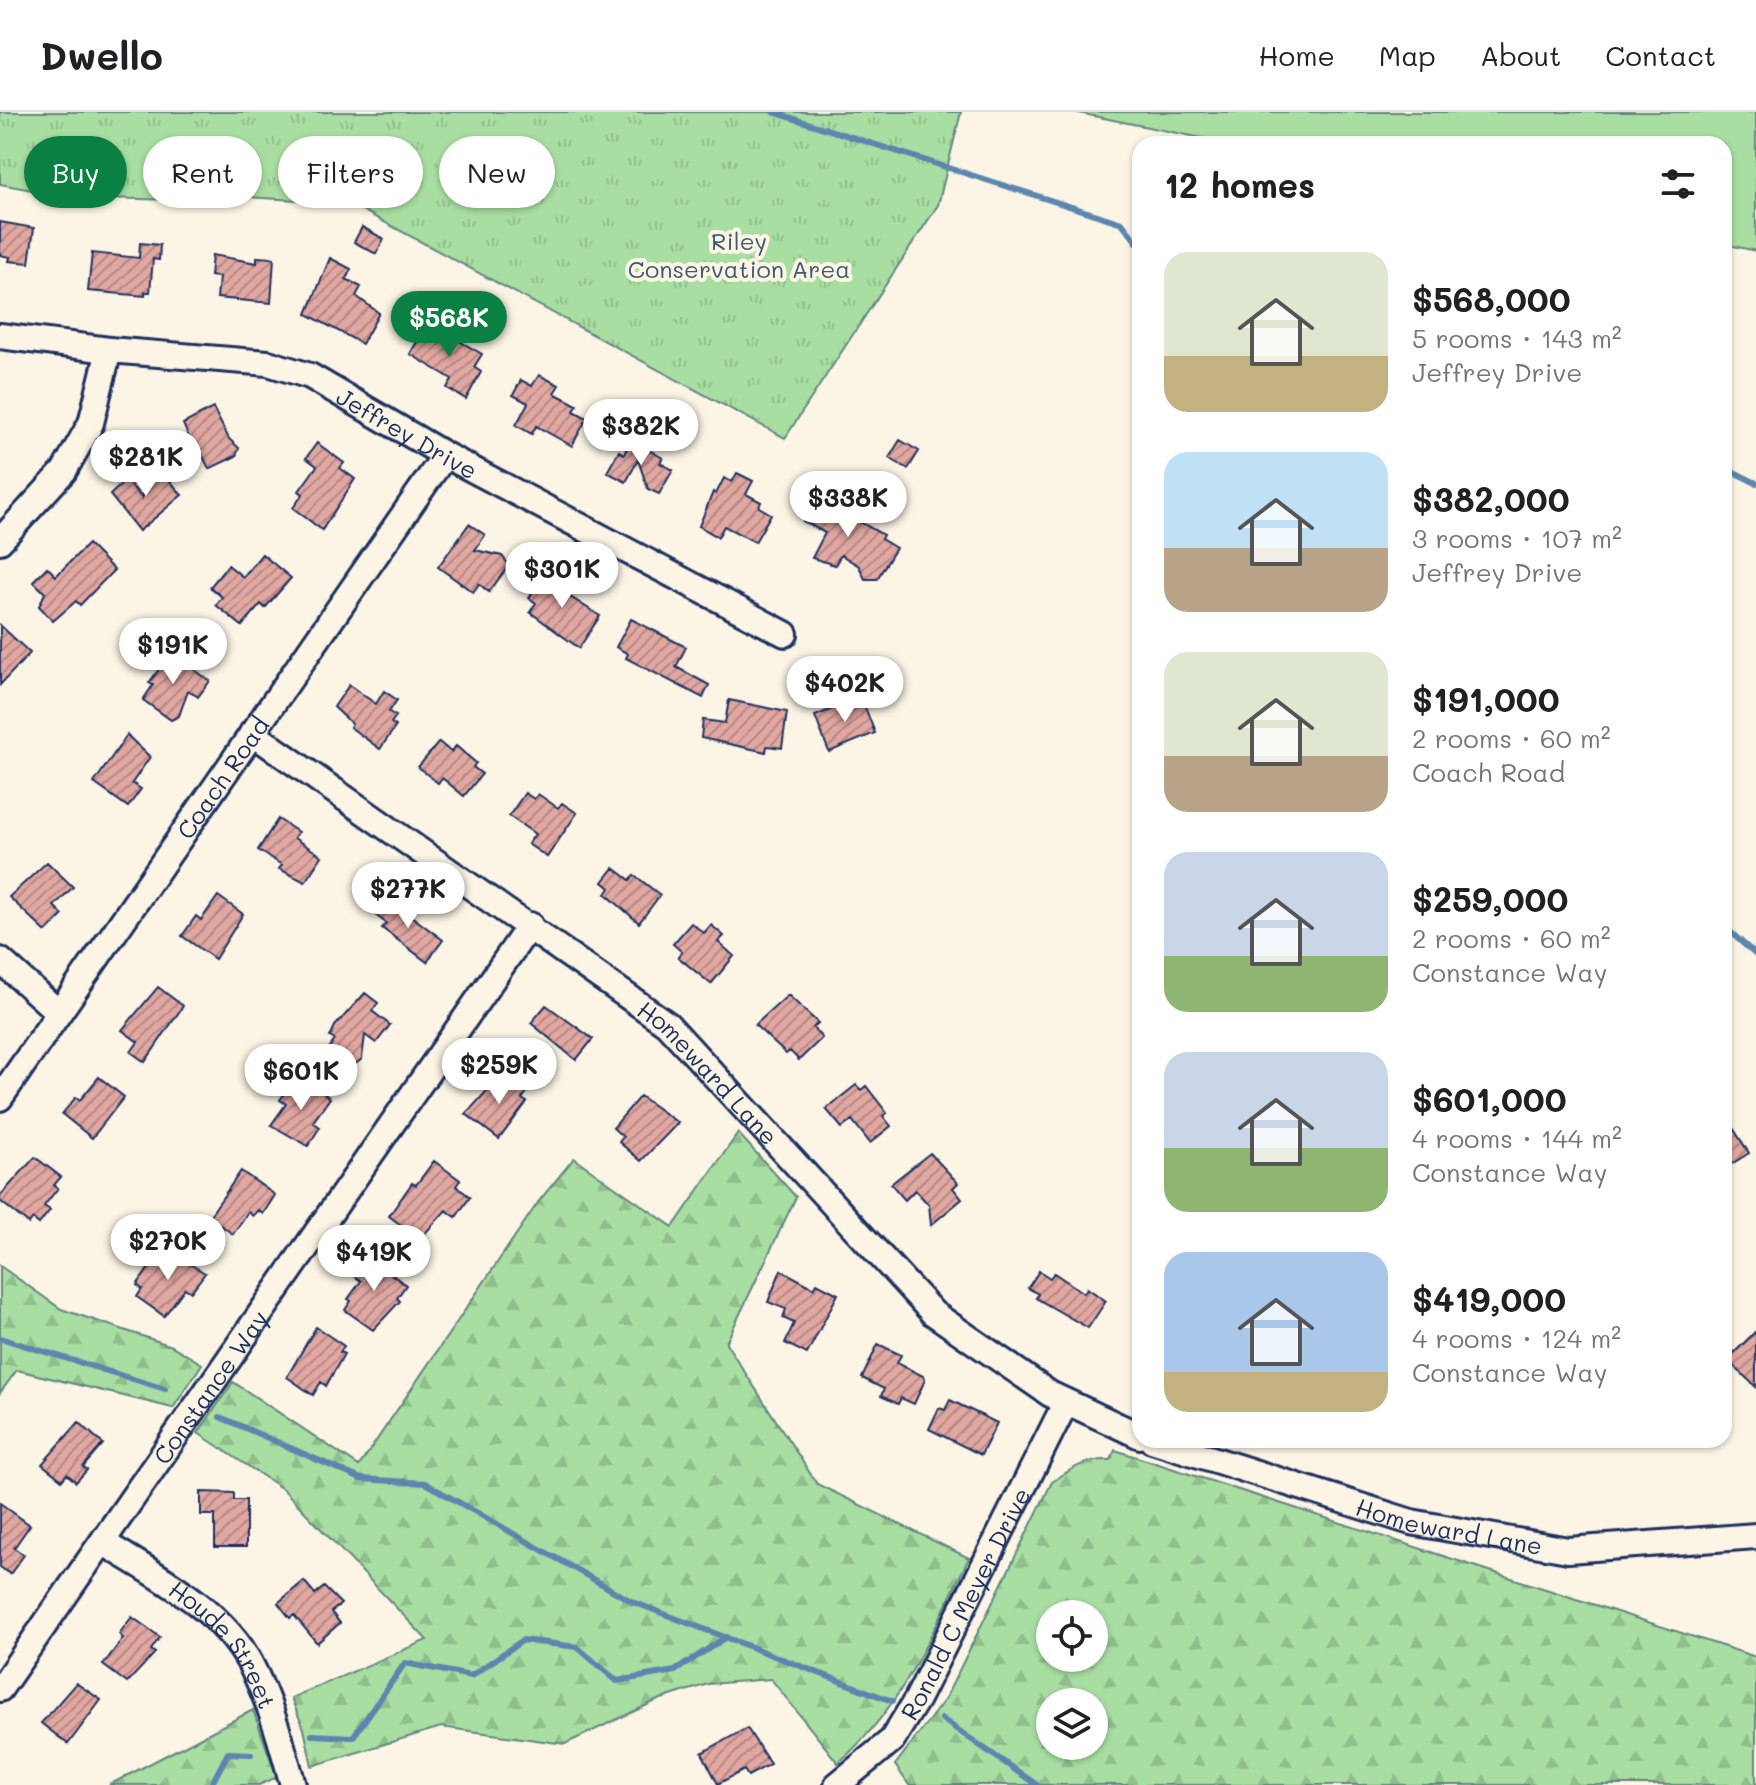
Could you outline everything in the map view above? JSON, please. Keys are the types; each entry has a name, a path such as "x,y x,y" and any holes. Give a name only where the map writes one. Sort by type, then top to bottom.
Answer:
{"street":[{"name":"Jeffrey Drive","path":"0,336 109,350 268,363 310,376 445,455 785,634"},
{"path":"0,541 64,471 91,423 109,350"},
{"name":"Coach Road","path":"0,1098 445,455"},
{"name":"Homeward Lane","path":"252,733 530,925 667,1024 933,1313 1066,1402 1132,1432"},
{"name":"Constance Way","path":"0,1689 530,925"},
{"path":"0,960 58,1012"},
{"name":"Ronald C Meyer Drive","path":"837,1785 892,1740 909,1712 1066,1402"},
{"name":"Homeward Lane","path":"1177,1448 1411,1522 1568,1550 1756,1536"},
{"name":"Houde Street","path":"104,1543 173,1586 212,1617 249,1661 279,1737 293,1785"}],"green space":[{"name":"Riley Conservation Area","path":"0,112 961,112 938,205 785,438 358,208 423,208 423,136 278,136 278,199 262,198 262,136 143,136 143,199 127,199 127,136 24,136 24,189 0,184"},
{"path":"1074,112 1756,112 1756,251 1732,246 1732,136 1192,136"},
{"path":"738,1133 796,1197 726,1343 817,1484 969,1558 898,1694 860,1742 838,1763 771,1679 708,1684 658,1700 565,1744 441,1727 312,1766 304,1729 291,1698 427,1640 284,1490 198,1433 233,1382 359,1466 539,1201 574,1158 673,1227"},
{"path":"0,1266 61,1309 172,1346 202,1364 173,1408 17,1370 0,1393"},
{"path":"1115,1450 1756,1657 1756,1785 909,1785 895,1765 945,1699 1052,1482 1080,1465 1111,1460"},
{"path":"253,1710 277,1777 259,1785 109,1785"}],"building":[{"path":"0,222 34,228 29,263 9,261 10,257 0,255"},
{"path":"362,227 384,239 376,254 354,242"},
{"path":"140,243 160,245 159,260 153,259 150,292 145,292 145,296 88,291 92,253 139,258"},
{"path":"212,255 257,263 257,257 274,258 271,303 217,298 219,277 210,276"},
{"path":"330,258 351,269 346,279 361,287 356,296 379,313 362,344 307,314"},
{"path":"428,323 482,354 474,367 481,372 466,399 447,388 452,379 410,354"},
{"path":"539,375 559,385 554,393 577,405 574,411 587,418 572,446 536,426 532,434 516,425 528,403 513,395 521,380 532,386"},
{"path":"213,408 229,439 239,448 236,456 209,469 197,443 192,445 183,424"},
{"path":"631,440 663,458 660,463 673,470 659,494 648,489 638,460 626,482 607,472 619,451 624,454"},
{"path":"900,440 919,451 908,469 889,458"},
{"path":"317,443 344,463 340,468 355,479 322,530 293,508 303,494 299,491 317,466 306,458"},
{"path":"145,466 159,468 182,495 139,531 110,495 126,480 142,498"},
{"path":"737,473 753,481 746,494 761,502 759,507 771,514 755,542 724,526 718,537 699,526 713,492 716,494 724,478 732,482"},
{"path":"819,493 834,502 832,506 883,535 881,539 896,548 877,579 865,579 859,566 841,555 835,565 812,558 825,533 803,521"},
{"path":"469,524 485,535 475,550 502,556 509,565 489,592 479,584 473,592 438,567"},
{"path":"88,544 114,570 80,605 76,601 53,621 39,606 45,593 33,581 47,567 56,576"},
{"path":"262,554 291,578 265,608 261,604 242,626 216,605 222,597 210,587 228,565 243,577"},
{"path":"547,570 567,583 561,591 600,616 579,648 530,612 536,603 529,598"},
{"path":"631,619 686,647 676,667 709,685 703,698 626,658 628,654 616,647"},
{"path":"0,625 30,653 0,685"},
{"path":"162,652 171,658 174,655 210,681 198,697 188,690 179,716 171,720 143,700 153,685 149,683 159,669 153,665"},
{"path":"349,685 376,704 384,691 397,700 389,712 396,716 391,723 396,726 380,749 350,727 352,724 334,707"},
{"path":"861,697 875,733 829,752 815,716"},
{"path":"729,700 787,712 782,748 767,746 766,752 701,738 703,720 725,723"},
{"path":"127,735 150,757 132,783 141,789 128,807 94,783"},
{"path":"439,742 451,752 456,746 476,763 473,767 482,774 464,796 442,778 438,783 418,767"},
{"path":"525,793 534,799 538,794 558,808 562,803 577,813 547,857 528,844 535,834 509,816"},
{"path":"278,819 298,832 294,838 322,856 305,882 279,869 282,865 258,850"},
{"path":"47,862 73,887 54,906 63,915 46,932 9,897"},
{"path":"614,868 630,880 634,875 660,895 639,923 606,894 610,888 603,882"},
{"path":"218,896 243,914 215,959 182,936 196,916 201,920"},
{"path":"387,898 443,940 427,962 382,928 386,923 374,914"},
{"path":"691,923 704,933 711,925 724,936 718,942 734,956 711,984 678,957 682,952 673,944"},
{"path":"158,987 183,1006 145,1062 131,1052 138,1042 122,1030"},
{"path":"365,993 378,1003 372,1011 390,1025 376,1043 365,1035 362,1059 353,1066 327,1051 335,1040 330,1037 335,1026"},
{"path":"788,995 818,1023 813,1028 822,1038 799,1060 790,1051 786,1054 755,1025"},
{"path":"546,1005 593,1039 576,1060 531,1023"},
{"path":"503,1073 527,1092 522,1099 527,1102 499,1139 466,1114"},
{"path":"99,1077 124,1097 92,1138 62,1114 76,1097 80,1100"},
{"path":"302,1078 330,1098 313,1122 320,1127 308,1146 271,1125 286,1104 280,1100 291,1084 295,1087"},
{"path":"856,1085 861,1090 866,1086 887,1113 883,1116 891,1126 870,1143 852,1120 842,1128 826,1109"},
{"path":"640,1096 678,1123 641,1161 619,1142 623,1137 613,1128"},
{"path":"1732,1126 1749,1153 1732,1164"},
{"path":"930,1153 958,1183 953,1188 962,1199 931,1225 929,1205 915,1190 905,1200 891,1184"},
{"path":"35,1157 61,1177 54,1185 58,1188 44,1206 50,1210 39,1224 33,1219 29,1224 0,1201 0,1196"},
{"path":"434,1161 460,1180 456,1186 470,1197 456,1217 446,1210 420,1239 389,1216 412,1183 416,1185"},
{"path":"241,1171 275,1195 263,1214 258,1210 253,1216 248,1212 233,1234 209,1217"},
{"path":"167,1251 205,1273 191,1292 185,1288 164,1316 137,1297 142,1289 137,1285 156,1258 160,1261"},
{"path":"365,1255 406,1285 397,1298 400,1301 373,1330 345,1310 351,1301 348,1299 361,1281 351,1274"},
{"path":"781,1270 814,1288 817,1283 838,1294 807,1354 785,1343 794,1323 783,1318 786,1309 768,1302"},
{"path":"1039,1271 1050,1278 1054,1273 1084,1293 1087,1288 1106,1301 1088,1328 1036,1298 1038,1294 1028,1288"},
{"path":"316,1327 344,1346 340,1352 344,1354 326,1386 321,1382 313,1395 287,1377"},
{"path":"1756,1331 1756,1387 1732,1365 1732,1355"},
{"path":"878,1344 901,1355 897,1363 923,1376 925,1380 914,1404 901,1398 898,1404 881,1396 884,1389 862,1378"},
{"path":"950,1400 997,1423 981,1455 929,1429 939,1408 945,1410"},
{"path":"79,1422 103,1444 83,1467 87,1470 76,1482 67,1474 62,1480 42,1464"},
{"path":"201,1492 234,1493 234,1500 246,1500 246,1547 215,1547 215,1515 201,1515"},
{"path":"0,1503 30,1525 14,1548 24,1555 10,1574 0,1567"},
{"path":"304,1581 315,1594 324,1587 341,1604 331,1612 340,1623 317,1643 294,1615 290,1618 278,1603"},
{"path":"132,1617 160,1637 151,1650 155,1653 127,1683 103,1665 123,1638 119,1634"},
{"path":"76,1683 101,1700 68,1744 41,1723"},
{"path":"747,1728 770,1764 748,1776 744,1770 718,1784 702,1753"}],"waterway":[{"path":"773,112 1122,223 1132,236"},
{"path":"1732,471 1756,483"},
{"path":"1732,933 1756,955"},
{"path":"0,1338 165,1389"},
{"path":"220,1417 361,1479 425,1483 633,1602 892,1701"},
{"path":"312,1735 353,1737 405,1663 471,1676 523,1640 577,1647 617,1681 675,1671 726,1637"},
{"path":"942,1719 1037,1785"},
{"path":"211,1785 228,1753 251,1754"}]}
